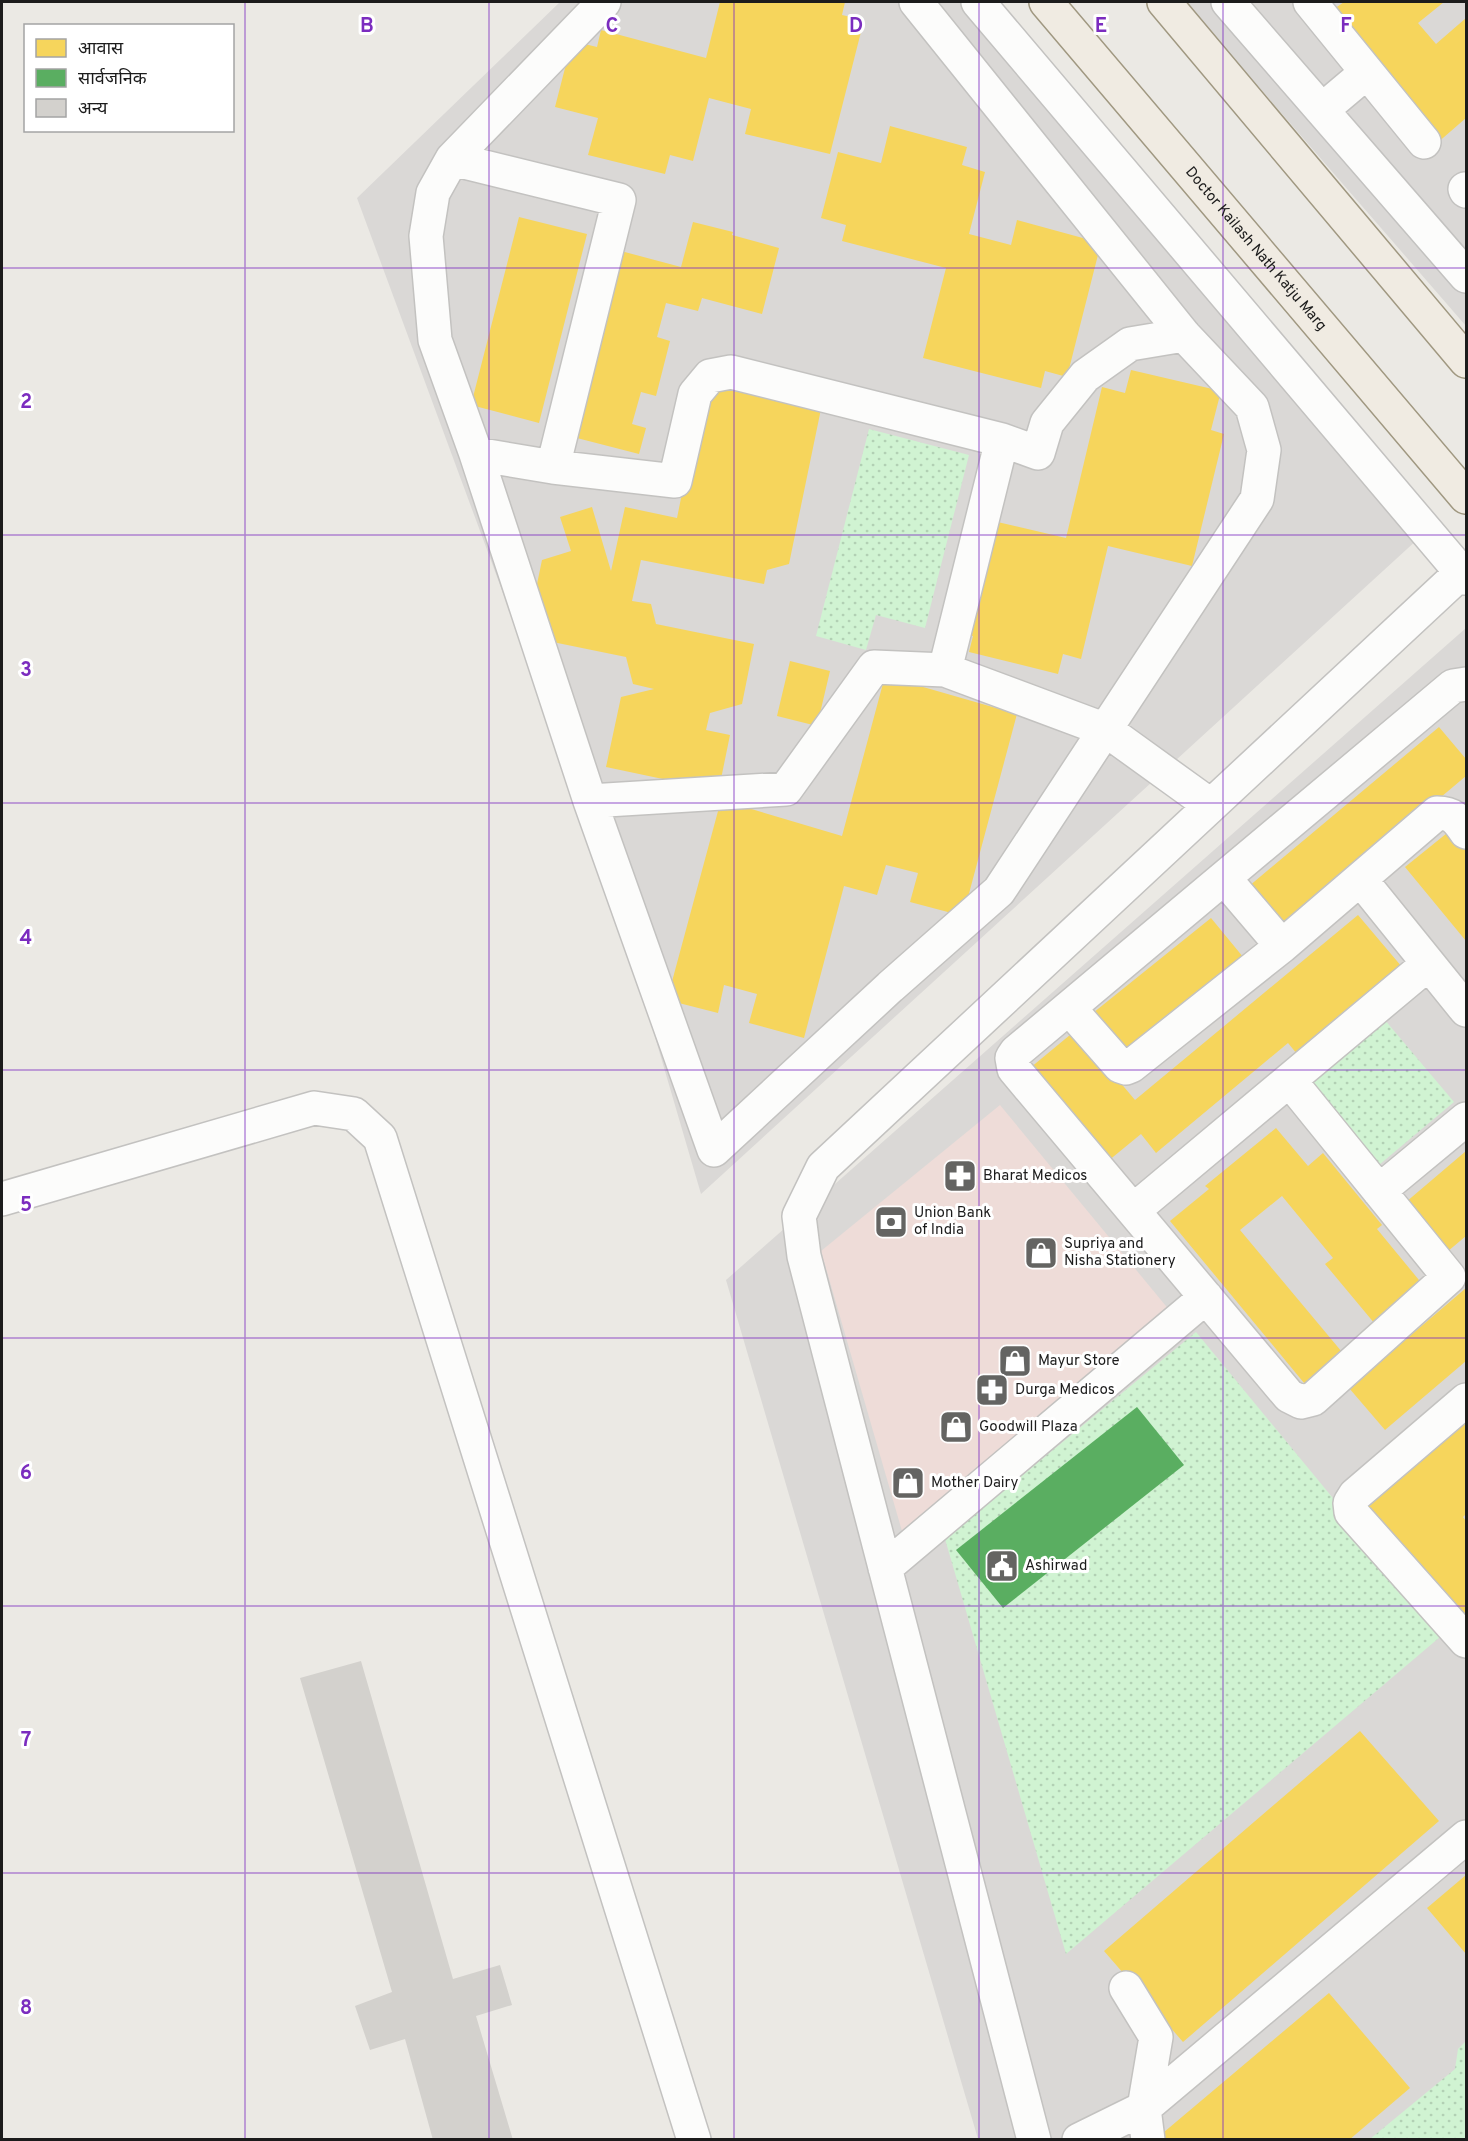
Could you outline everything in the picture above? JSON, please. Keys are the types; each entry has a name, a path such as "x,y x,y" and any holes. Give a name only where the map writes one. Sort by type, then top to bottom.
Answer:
{"main road":[{"name":"Doctor Kailash Nath Katju Marg","path":"1046,2 1467,497"},
{"path":"1164,2 1467,361"}],"street":[{"path":"604,2 452,159 433,193 426,236 435,340 476,454 590,801 714,1150 890,987 999,891 1257,499 1264,450 1252,407 1184,335 916,2"},
{"path":"978,2 1465,573 1210,805 823,1167 798,1216 804,1256 1034,2139"},
{"path":"1228,2 1467,276"},
{"path":"1310,2 1424,142"},
{"path":"1322,110 1367,72"},
{"path":"452,159 619,200 553,467"},
{"path":"476,454 553,467 675,481 695,394 710,376 731,372 1002,440 1038,453 1047,423 1085,376 1130,344 1184,335"},
{"path":"945,670 1002,440"},
{"path":"590,801 786,789 874,667 945,670 1106,730 1210,805"},
{"path":"1290,1081 1379,1191 1458,1269 1313,1399 1301,1402 1289,1396 1014,1069 1012,1058 1016,1052 1453,686 1467,684"},
{"path":"1070,1008 1119,1066 1126,1068 1131,1066 1281,946 1437,813 1447,813 1456,818 1467,832"},
{"path":"1224,878 1281,946"},
{"path":"1361,879 1467,1010"},
{"path":"1134,1210 1428,964"},
{"path":"2,1199 314,1108 354,1114 380,1138 694,2139"},
{"path":"1379,1191 1467,1119"},
{"path":"885,1568 1206,1297"},
{"path":"1467,1400 1354,1495 1350,1503 1351,1512 1467,1641"},
{"path":"1079,2139 1146,2124 1467,1837"},
{"path":"1126,1988 1156,2037 1146,2124"}],"shaded area":[{"path":"560,2 986,2 1430,528 701,1194 609,880 357,198"},
{"path":"1185,2 1466,2 1466,326"},
{"path":"1466,628 1466,2139 978,2139 726,1280"},
{"name":"Goodwill Plaza","path":"1000,1105 1175,1317 904,1538 821,1251"}],"green space":[{"path":"869,429 969,455 925,628 876,615 866,650 816,636"},
{"path":"1379,1013 1454,1102 1373,1170 1297,1081"},
{"path":"1196,1332 1332,1497 1440,1637 1066,1954 945,1539"},
{"path":"1466,2041 1466,2139 1370,2139 1455,2069 1458,2049"}],"building: आवास":[{"path":"720,2 845,2 842,15 864,20 830,154 745,134 751,109 709,98 693,161 670,155 665,174 588,155 598,118 555,107 572,41 597,47 601,30 706,58"},
{"path":"1344,2 1444,2 1418,23 1436,44 1466,18 1466,118 1436,144 1331,11"},
{"path":"890,126 967,147 962,165 985,172 969,234 1011,245 1017,220 1101,243 1067,377 1045,371 1041,388 923,358 946,268 842,241 846,225 821,218 838,152 881,163"},
{"path":"519,217 587,234 539,423 471,405"},
{"path":"693,222 733,232 732,235 779,248 762,314 702,298 698,311 666,303 657,337 670,341 656,396 641,392 632,424 646,428 639,454 573,437 621,251 681,267"},
{"path":"1131,370 1221,391 1211,430 1224,434 1192,566 1108,546 1081,659 1063,654 1058,674 969,652 973,636 961,634 989,520 1066,538 1102,387 1125,393"},
{"path":"704,385 821,409 789,564 767,570 764,584 641,560 632,601 651,604 656,624 754,644 742,704 710,713 706,730 730,735 721,779 696,786 606,767 621,697 654,689 633,684 626,657 538,639 531,613 542,560 571,551 560,517 592,507 611,571 625,507 677,518"},
{"path":"790,661 830,671 817,726 777,716"},
{"path":"885,676 1017,714 963,916 910,902 918,873 886,865 877,895 844,886 804,1038 749,1023 757,994 724,985 718,1013 667,1000 721,800 842,836"},
{"path":"1439,727 1466,759 1466,776 1278,934 1242,892"},
{"path":"1457,825 1466,836 1466,941 1405,867"},
{"path":"1358,915 1402,967 1297,1054 1288,1043 1156,1153 1141,1134 1102,1166 1024,1073 1076,1030 1135,1100"},
{"path":"1211,918 1248,963 1125,1062 1088,1017"},
{"path":"1276,1128 1308,1166 1323,1153 1382,1225 1377,1229 1428,1291 1380,1330 1325,1264 1333,1258 1282,1196 1240,1230 1347,1358 1309,1389 1170,1221 1209,1189 1205,1186"},
{"path":"1466,1151 1466,1236 1441,1257 1399,1208"},
{"path":"1466,1288 1466,1361 1385,1430 1349,1388"},
{"path":"1466,1411 1466,1514 1463,1517 1466,1521 1466,1634 1356,1506"},
{"path":"1360,1731 1439,1821 1183,2042 1104,1951"},
{"path":"1466,1875 1466,1954 1427,1908"},
{"path":"1329,1993 1410,2088 1349,2140 1159,2140 1157,2138"}],"building: सार्वजनिक":[{"path":"1137,1407 1184,1465 1003,1608 956,1550"}],"building: अन्य":[{"path":"361,1661 453,1979 500,1965 512,2005 476,2016 513,2140 433,2140 405,2039 370,2050 355,2006 392,1992 300,1678"}],"place":[{"name":"Bharat Medicos","path":"960,1176"},
{"name":"Union Bank of India","path":"891,1222"},
{"name":"Supriya and Nisha Stationery","path":"1041,1253"},
{"name":"Mayur Store","path":"1015,1361"},
{"name":"Durga Medicos","path":"992,1390"},
{"name":"Goodwill Plaza","path":"956,1427"},
{"name":"Mother Dairy","path":"908,1483"},
{"name":"Ashirwad","path":"1002,1566"}]}
